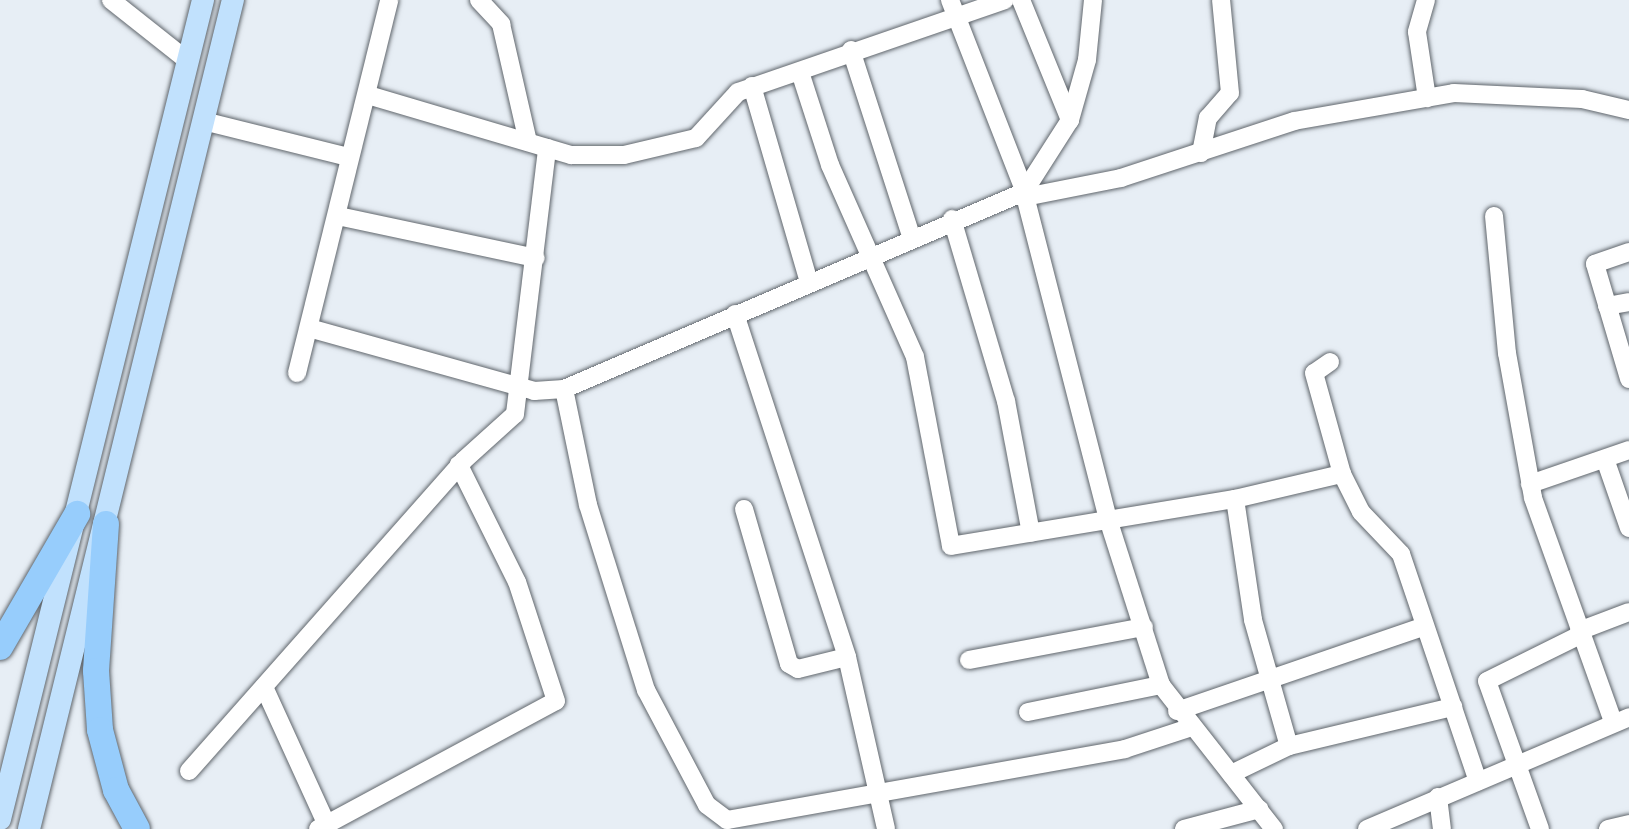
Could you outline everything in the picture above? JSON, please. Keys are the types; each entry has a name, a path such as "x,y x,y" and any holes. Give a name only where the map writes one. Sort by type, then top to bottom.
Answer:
{"highway":[{"path":"0,647 77,514"},
{"path":"106,524 97,657 100,730 116,790 137,829"}],"main road":[{"path":"0,819 203,0"},
{"path":"29,829 233,0"}],"street":[{"path":"111,0 188,61"},
{"path":"297,373 389,0"},
{"path":"368,95 571,155 624,155 682,145 703,132 727,100 752,86 800,72 952,9 1005,0"},
{"path":"1021,0 1070,120"},
{"path":"1024,192 1070,120 1087,60 1093,0"},
{"path":"1201,153 1208,118 1230,93 1221,0"},
{"path":"1426,0 1417,32 1427,98"},
{"path":"487,3 501,24 528,142"},
{"path":"952,9 1024,192 1108,519 1161,685 1189,728 1231,774 1274,829"},
{"path":"851,50 911,236"},
{"path":"800,72 830,165 915,357 951,546 1235,499 1342,474"},
{"path":"752,86 809,282"},
{"path":"309,328 523,387 564,389 871,253 1024,192 1201,153 1294,121 1454,93 1582,99 1629,110"},
{"path":"203,121 349,157"},
{"path":"189,771 459,465 515,414 523,387 547,148"},
{"path":"338,216 536,258"},
{"path":"1367,829 1621,719 1579,633 1530,484 1507,353 1494,216"},
{"path":"952,219 1003,388 1031,533"},
{"path":"1629,252 1596,261 1629,379"},
{"path":"1607,306 1629,302"},
{"path":"735,314 847,657 886,829"},
{"path":"1330,362 1314,373 1342,474 1361,512 1401,554 1478,781"},
{"path":"564,389 588,505 646,690 707,805 736,822 878,790 1125,749 1189,728"},
{"path":"1530,484 1629,450"},
{"path":"1605,459 1629,528"},
{"path":"264,687 322,826 556,701 517,582 459,465"},
{"path":"1235,499 1267,679 1289,746"},
{"path":"744,509 789,664 798,669 847,657"},
{"path":"1540,829 1487,681 1579,633 1629,612"},
{"path":"1177,711 1425,626"},
{"path":"969,660 1144,627"},
{"path":"1028,712 1161,685"},
{"path":"1231,774 1289,746 1453,707"},
{"path":"1438,797 1442,829"},
{"path":"1184,829 1259,809"},
{"path":"1608,829 1629,824"}]}
